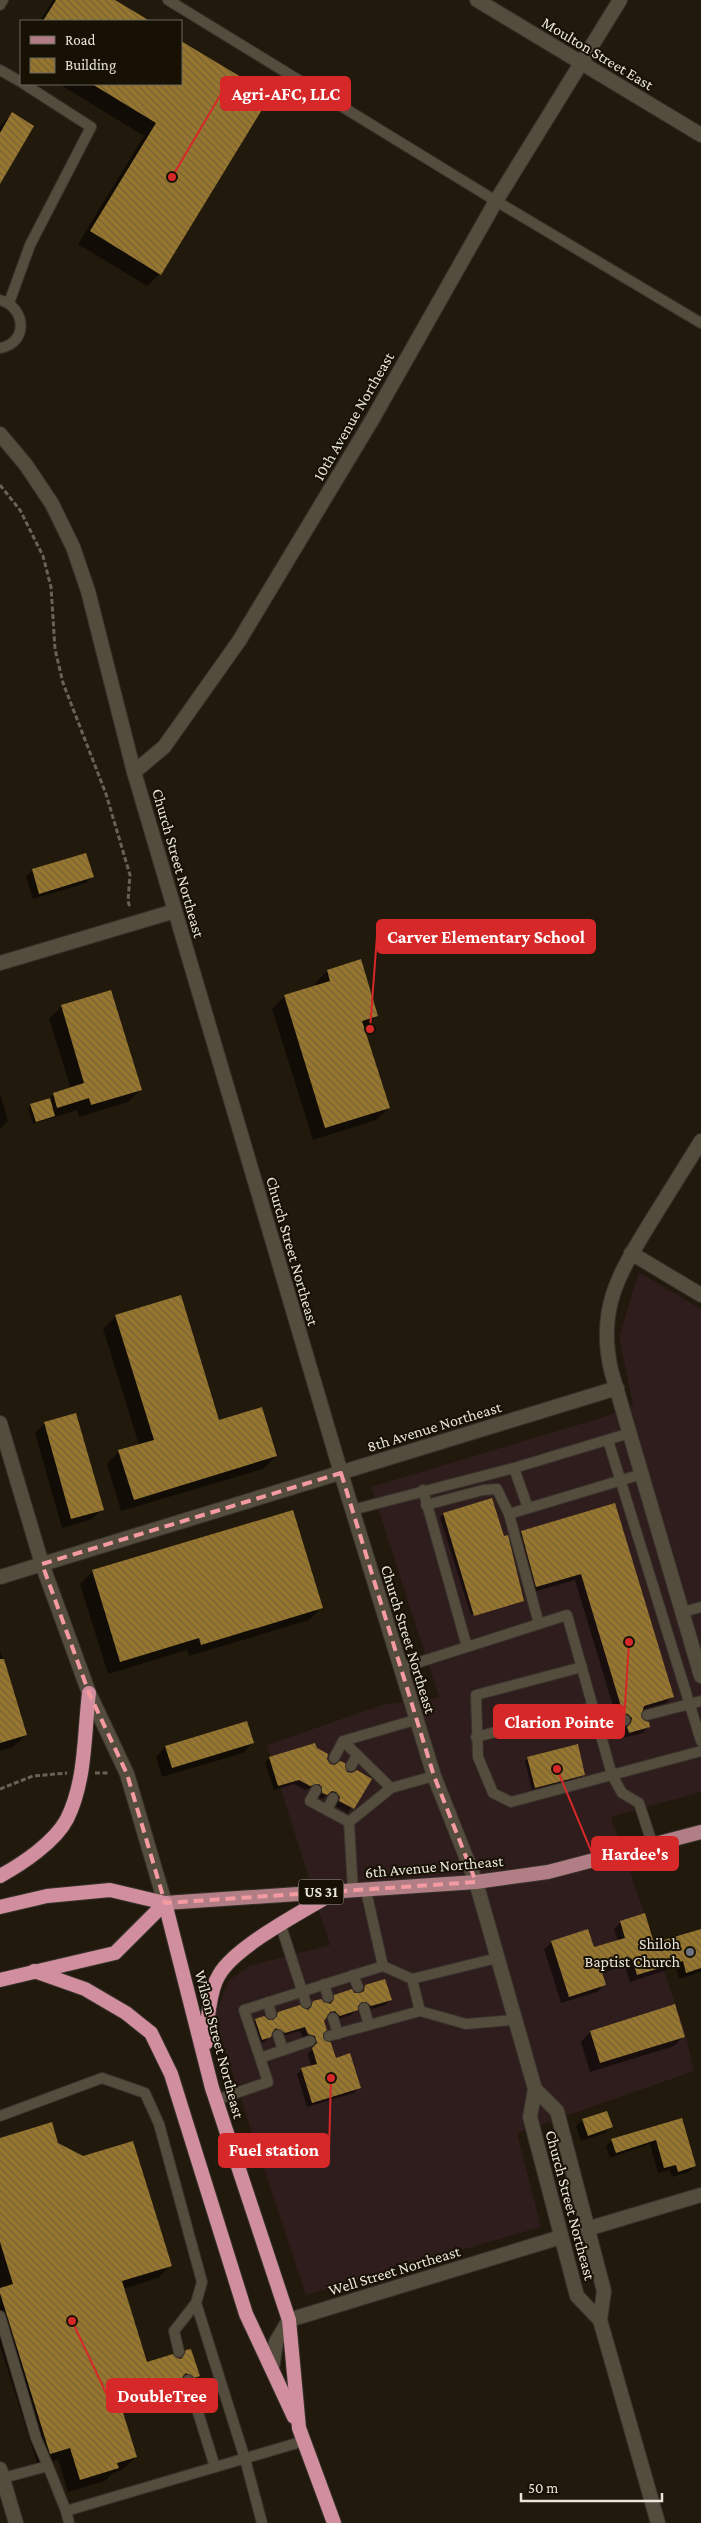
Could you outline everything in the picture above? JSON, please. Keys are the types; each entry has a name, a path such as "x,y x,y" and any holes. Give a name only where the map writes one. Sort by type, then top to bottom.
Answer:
{"highway":[{"path":"0,1876 20,1865 46,1844 67,1820 79,1785 89,1693"},
{"name":"6th Avenue Northeast","path":"0,1907 47,1896 110,1890 165,1903"},
{"path":"214,2094 206,2025 218,1975 239,1952 338,1891"},
{"path":"0,1980 115,1953 165,1903"},
{"name":"Wilson Street Northeast","path":"165,1903 214,2094 289,2320 302,2435 334,2523"},
{"path":"34,1971 85,1989 126,2013 150,2033 171,2074 246,2314 302,2435"}],"main road":[{"name":"6th Avenue Northeast","path":"165,1903 476,1882 548,1872 701,1832"}],"street":[{"name":"Moulton Street East","path":"477,0 701,135"},
{"name":"10th Avenue Northeast","path":"134,772 164,747 239,641 372,420 496,201 620,0"},
{"name":"Church Street Northeast","path":"0,434 26,465 52,504 73,546 88,590 134,772 415,1720 434,1776 476,1882 535,2090 530,2117 577,2296 600,2320"},
{"path":"0,963 175,911"},
{"path":"701,1141 631,1253 615,1283 607,1315 606,1351 682,1612 697,1648 701,1676"},
{"path":"631,1253 701,1295"},
{"name":"8th Avenue Northeast","path":"0,1577 617,1388"},
{"name":"Wilson Street Northeast","path":"0,1423 42,1564 89,1693 127,1774 165,1903"},
{"name":"Church Street Northeast","path":"535,2090 557,2112 604,2291 600,2320 658,2523"},
{"path":"587,2229 701,2195"},
{"name":"Well Street Northeast","path":"289,2320 561,2237"},
{"path":"272,2369 276,2342 289,2320"},
{"path":"1,2473 16,2523"}],"lane":[{"path":"0,5 3,0"},
{"path":"168,0 496,201 701,323"},
{"path":"0,70 20,82"},
{"path":"0,348 12,343 21,330 19,314 4,302 30,245 91,127 25,85"},
{"path":"352,1510 423,1490 514,1468 630,1433"},
{"path":"608,1440 701,1741"},
{"path":"514,1468 528,1508"},
{"path":"509,1514 642,1474"},
{"path":"426,1505 483,1490 497,1489 509,1514 539,1624"},
{"path":"423,1490 467,1647"},
{"path":"682,1612 701,1607"},
{"path":"401,1668 567,1615 612,1775 622,1793 639,1803 653,1846"},
{"path":"582,1667 476,1695 476,1737 482,1769 493,1793 511,1802 701,1751"},
{"path":"647,1715 701,1701"},
{"path":"476,1737 593,1707"},
{"path":"334,1758 343,1741 415,1720"},
{"path":"598,1726 625,1720"},
{"path":"343,1741 390,1788"},
{"path":"351,1766 357,1755"},
{"path":"349,1822 390,1788 434,1776"},
{"path":"316,1790 310,1801 349,1822"},
{"path":"327,1810 333,1798"},
{"path":"349,1822 359,1891 383,1966"},
{"path":"281,1926 306,2003"},
{"path":"214,2094 268,2082 244,2010 383,1966 412,1979 497,1958"},
{"path":"353,1975 358,1988"},
{"path":"412,1979 420,2011"},
{"path":"324,1984 328,1997"},
{"path":"268,2002 271,2014"},
{"path":"364,2008 369,2024"},
{"path":"333,2018 333,2035 420,2011 466,2024 514,2020"},
{"path":"278,2035 283,2050"},
{"path":"260,2058 310,2041"},
{"path":"0,2116 102,2078 145,2092 159,2124 202,2282 196,2304 174,2331 180,2352"},
{"path":"196,2304 245,2459 262,2523"},
{"path":"0,2316 36,2438 66,2511 69,2523"},
{"path":"188,2380 215,2467"},
{"path":"66,2511 245,2459 302,2435"},
{"path":"1,2473 48,2466"}],"path":[{"path":"0,485 20,510 43,556 51,587 56,649 63,683 106,794 130,875 128,901 136,922"}],"highlighted area":[{"path":"341,1473 434,1776 476,1882 165,1903 127,1774 89,1693 42,1564"}],"shaded area":[{"path":"639,1272 701,1309 701,1792 611,1817 684,2029 694,2071 517,2133 541,2227 306,2295 214,2018 228,1981 249,1966 330,1945 267,1745 382,1705 439,1697 371,1487 604,1417 633,1405 619,1336"}],"building":[{"path":"56,0 115,0 148,20 44,20"},
{"path":"182,42 271,95 161,275 90,231 156,123 94,85 182,85"},
{"path":"12,112 34,126 0,184 0,133"},
{"path":"86,853 94,877 39,894 32,869"},
{"path":"361,959 378,1016 362,1021 390,1108 325,1128 284,995 330,981 327,970"},
{"path":"111,990 142,1090 91,1105 89,1098 57,1108 53,1093 84,1083 61,1005"},
{"path":"50,1098 55,1116 36,1122 30,1104"},
{"path":"181,1295 219,1420 262,1407 277,1456 134,1500 118,1450 154,1440 115,1315"},
{"path":"76,1413 104,1510 71,1519 44,1422"},
{"path":"492,1498 504,1536 508,1535 524,1601 474,1616 443,1513"},
{"path":"615,1503 674,1697 644,1706 641,1717 649,1722 650,1727 629,1733 627,1727 631,1723 632,1718 628,1714 623,1713 581,1574 536,1587 521,1531"},
{"path":"293,1510 323,1608 201,1645 199,1638 120,1662 92,1570"},
{"path":"0,1659 4,1659 27,1735 0,1743"},
{"path":"247,1721 254,1743 172,1768 165,1746"},
{"path":"315,1743 317,1748 328,1754 327,1759 330,1764 335,1765 340,1761 345,1763 347,1772 352,1773 357,1770 372,1779 354,1809 339,1801 340,1797 336,1792 332,1791 327,1795 322,1793 322,1787 319,1784 310,1786 299,1780 278,1786 269,1757"},
{"path":"578,1744 585,1775 535,1788 527,1757"},
{"path":"645,1913 654,1943 701,1929 701,1968 686,1973 683,1961 637,1975 632,1959 601,1969 606,1985 569,1997 551,1941 588,1929 594,1947 625,1938 620,1921"},
{"path":"385,1979 392,2000 371,2006 366,2002 362,2002 358,2006 358,2010 340,2016 335,2011 330,2012 324,2021 327,2030 323,2034 323,2038 331,2043 336,2058 350,2053 361,2088 312,2103 301,2068 317,2064 312,2048 317,2043 315,2036 308,2034 305,2027 285,2033 276,2028 271,2037 262,2040 255,2019 264,2016 269,2020 273,2020 278,2012 300,2005 308,2010 313,2001 321,1999 330,2004 333,2001 334,1995 352,1989 354,1993 360,1993 364,1991 365,1985"},
{"path":"675,2004 685,2037 600,2063 590,2031"},
{"path":"607,2111 613,2127 588,2136 582,2119"},
{"path":"682,2118 696,2166 678,2172 676,2165 664,2168 656,2140 616,2153 611,2139"},
{"path":"52,2122 58,2143 83,2156 133,2141 172,2266 122,2281 147,2362 173,2354 181,2359 186,2350 191,2349 200,2376 194,2378 186,2373 181,2382 119,2400 137,2457 117,2463 119,2468 80,2480 70,2448 50,2454 0,2293 0,2288 13,2284 0,2242 0,2138"}],"place":[{"name":"Agri-AFC, LLC","path":"172,177"},
{"name":"Carver Elementary School","path":"370,1029"},
{"name":"Clarion Pointe","path":"629,1642"},
{"name":"Hardee's","path":"557,1769"},
{"name":"Shiloh Baptist Church","path":"690,1952"},
{"name":"Fuel station","path":"331,2078"},
{"name":"DoubleTree","path":"72,2321"}]}
